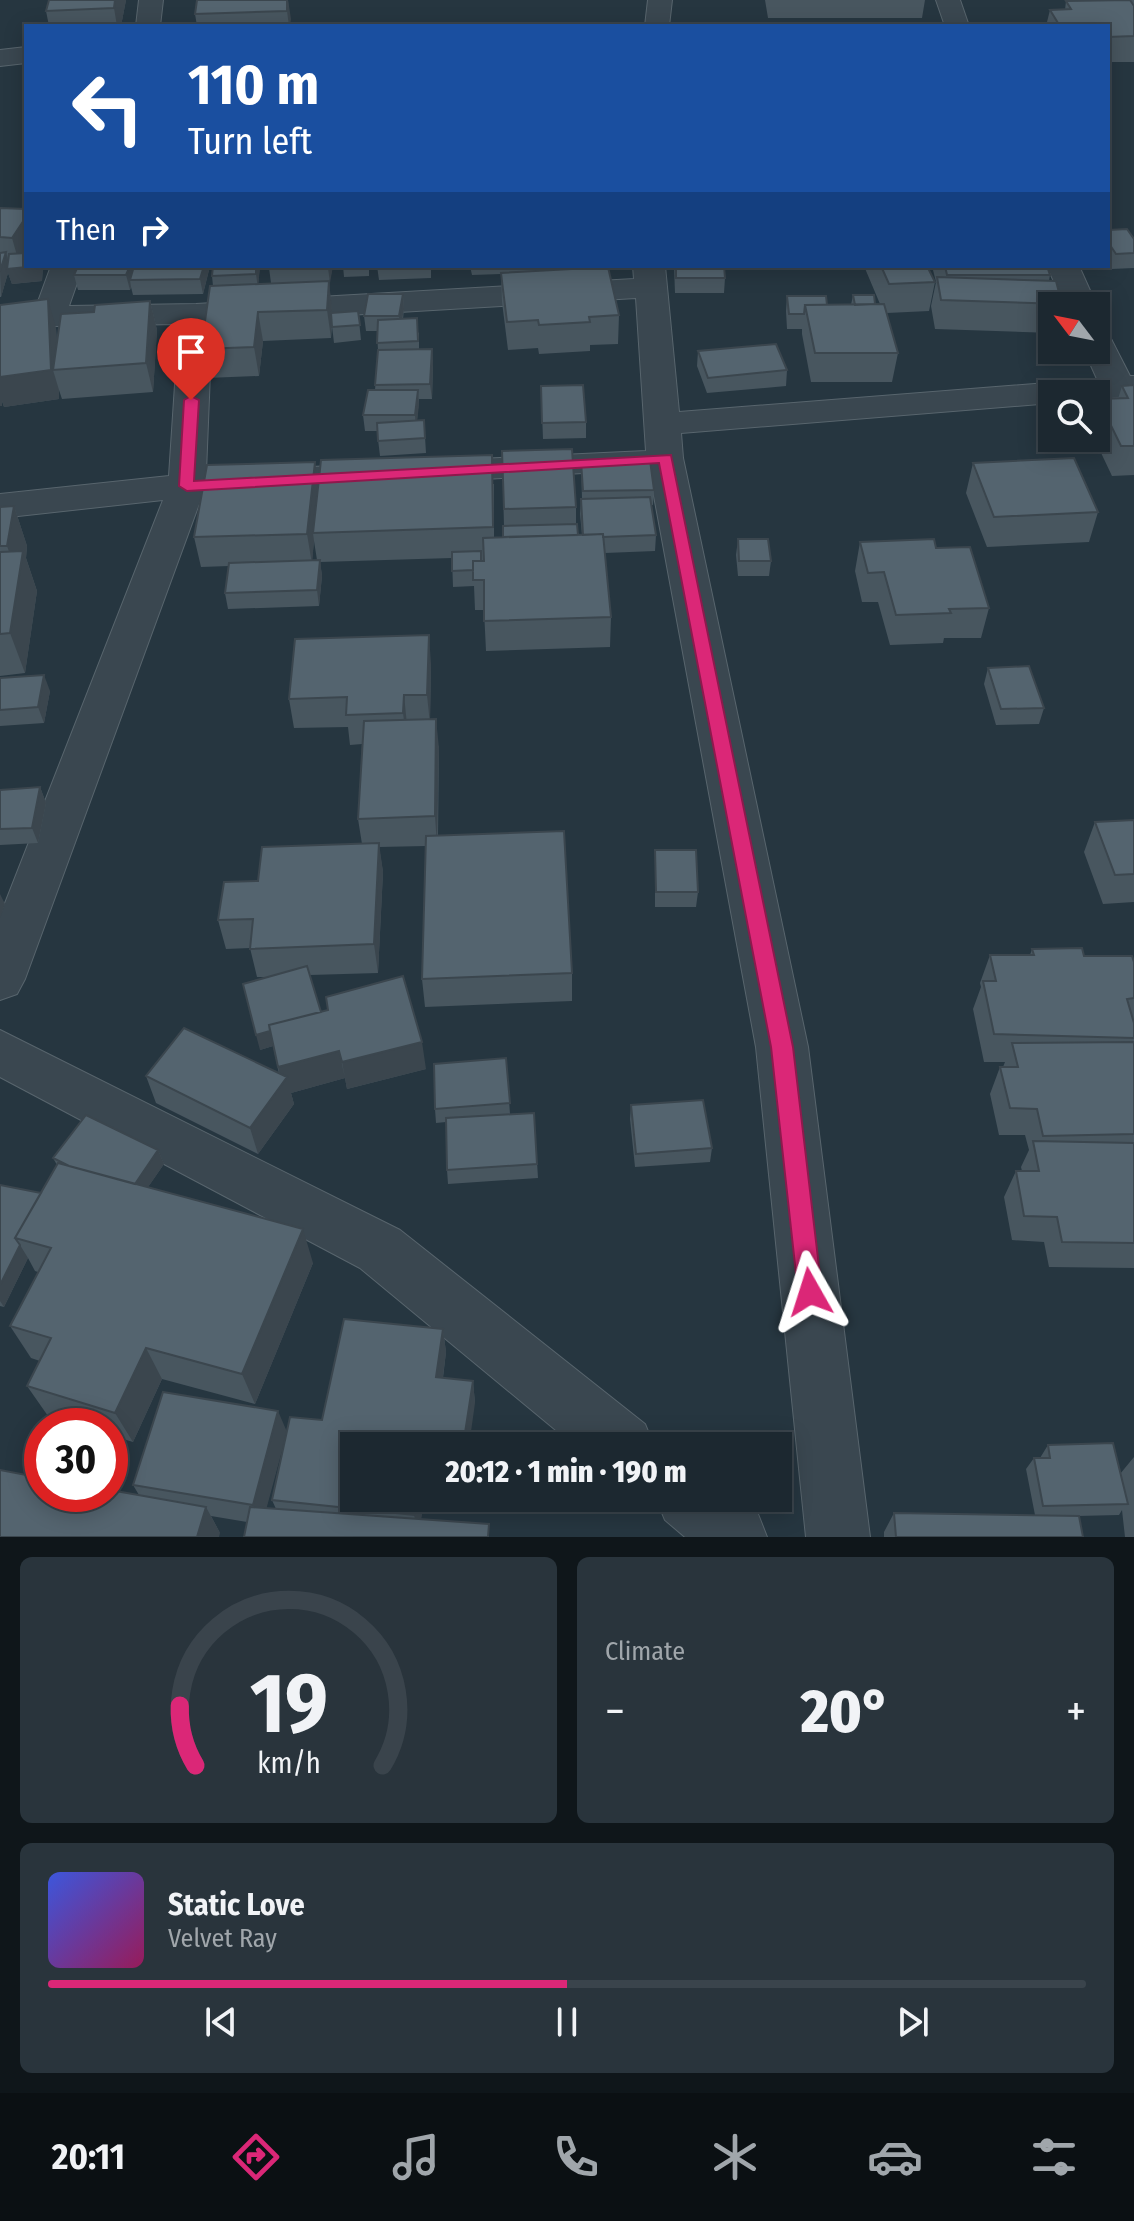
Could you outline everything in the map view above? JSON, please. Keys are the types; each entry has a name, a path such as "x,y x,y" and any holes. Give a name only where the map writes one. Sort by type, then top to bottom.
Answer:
{"street":[{"path":"148,24 151,0"},
{"path":"657,24 660,0"},
{"path":"948,0 956,24"},
{"path":"0,58 24,55"},
{"path":"50,314 66,268"},
{"path":"1064,268 1075,292"},
{"path":"0,317 196,314 650,277 664,441 782,1047 838,1537"},
{"path":"0,979 187,486 196,314"},
{"path":"0,506 664,441 1126,387 1110,362"},
{"path":"0,1052 380,1249 606,1432"},
{"path":"704,1512 735,1537"}],"building":[{"path":"49,0 115,0 114,8 46,11"},
{"path":"197,0 287,0 287,11 195,14"},
{"path":"1130,0 1134,6 1134,36 1110,37 1110,24 1058,23 1050,10 1071,9 1066,1"},
{"path":"0,208 24,209 24,220 12,238 0,237"},
{"path":"1127,229 1134,239 1134,253 1116,254 1110,245 1110,230"},
{"path":"6,252 0,271 0,253"},
{"path":"24,253 24,267 7,269 9,254"},
{"path":"77,268 129,268 126,275 74,275"},
{"path":"133,268 203,268 200,279 130,280"},
{"path":"213,268 256,268 256,274 212,276"},
{"path":"608,268 619,315 589,317 590,322 539,325 538,320 507,322 501,273"},
{"path":"676,268 724,268 725,278 676,278"},
{"path":"882,268 928,268 935,282 889,284"},
{"path":"945,268 1048,268 1050,275 947,275"},
{"path":"937,277 1056,281 1059,292 1038,292 1038,303 941,300"},
{"path":"329,281 327,310 258,312 254,347 201,349 210,286"},
{"path":"368,294 403,294 399,316 364,316"},
{"path":"853,295 874,295 875,304 855,305"},
{"path":"787,296 826,296 827,305 805,305 804,314 789,314"},
{"path":"48,299 51,370 0,377 0,305"},
{"path":"150,301 146,363 53,370 61,314 94,312 95,305"},
{"path":"884,304 898,353 815,353 805,305"},
{"path":"358,311 360,325 332,327 331,313"},
{"path":"417,318 418,341 377,343 378,320"},
{"path":"776,344 787,370 708,378 698,351"},
{"path":"432,349 430,384 375,385 378,350"},
{"path":"583,385 586,422 542,423 541,386"},
{"path":"1134,385 1134,446 1121,446 1110,424 1110,399 1128,398 1122,386"},
{"path":"368,390 418,390 415,415 363,415"},
{"path":"424,420 425,438 378,441 377,423"},
{"path":"572,449 576,507 504,509 502,451"},
{"path":"492,455 493,527 313,533 321,460"},
{"path":"1074,458 1098,512 994,517 973,463"},
{"path":"650,460 654,490 583,491 581,461"},
{"path":"315,462 307,534 194,537 207,465"},
{"path":"650,497 656,535 583,535 581,499"},
{"path":"14,506 7,546 0,546 0,507"},
{"path":"577,524 578,535 503,537 503,526"},
{"path":"603,534 611,617 484,621 484,580 473,580 473,561 484,561 483,538"},
{"path":"738,539 768,539 771,561 739,561"},
{"path":"934,539 936,548 970,547 989,608 896,615 884,572 868,573 860,542"},
{"path":"23,551 10,633 0,634 0,552"},
{"path":"481,551 481,561 473,561 473,570 452,571 452,552"},
{"path":"320,560 317,590 225,593 229,563"},
{"path":"429,635 427,695 404,695 403,713 346,715 347,697 289,699 295,639"},
{"path":"1029,666 1044,708 1001,709 988,668"},
{"path":"44,675 38,707 0,710 0,678"},
{"path":"436,719 435,816 358,819 364,721"},
{"path":"40,787 32,828 0,829 0,790"},
{"path":"1134,820 1134,874 1115,875 1095,822"},
{"path":"564,831 572,973 422,979 426,836"},
{"path":"379,843 374,944 250,949 253,919 218,920 224,882 258,881 262,847"},
{"path":"655,850 696,850 698,892 656,892"},
{"path":"1082,948 1084,956 1132,956 1134,998 1127,999 1134,1023 1134,1038 994,1034 983,981 996,981 990,955 1034,955 1032,949"},
{"path":"307,966 321,1012 269,1025 270,1031 256,1035 243,984"},
{"path":"403,976 422,1042 342,1062 339,1051 278,1067 269,1025 328,1010 326,997"},
{"path":"184,1028 287,1077 250,1128 146,1076"},
{"path":"1134,1042 1134,1134 1043,1136 1037,1109 1010,1108 1000,1067 1018,1067 1012,1043"},
{"path":"506,1058 510,1103 435,1109 434,1064"},
{"path":"703,1100 712,1148 636,1154 631,1105"},
{"path":"534,1113 537,1164 447,1170 446,1118"},
{"path":"86,1115 158,1150 135,1184 69,1166 53,1158"},
{"path":"1033,1141 1134,1143 1134,1243 1062,1242 1057,1217 1024,1216 1016,1171 1039,1171"},
{"path":"58,1163 303,1229 242,1374 146,1348 117,1408 99,1408 27,1386 51,1338 10,1326 51,1248 15,1238"},
{"path":"0,1185 41,1193 15,1238 20,1245 0,1285"},
{"path":"344,1319 443,1329 436,1377 473,1381 465,1432 340,1432 340,1507 272,1500 290,1417 322,1420"},
{"path":"163,1392 278,1411 253,1505 133,1485"},
{"path":"1113,1443 1128,1504 1043,1506 1034,1458 1050,1458 1048,1445"},
{"path":"0,1470 24,1475 24,1512 128,1512 128,1493 206,1507 197,1537 0,1537"},
{"path":"250,1507 489,1524 488,1537 244,1537"},
{"path":"386,1512 415,1512 414,1515"},
{"path":"894,1513 1079,1516 1083,1537 896,1537"}],"route":[{"path":"191,400 187,486 665,458 782,1047 810,1292"}]}
